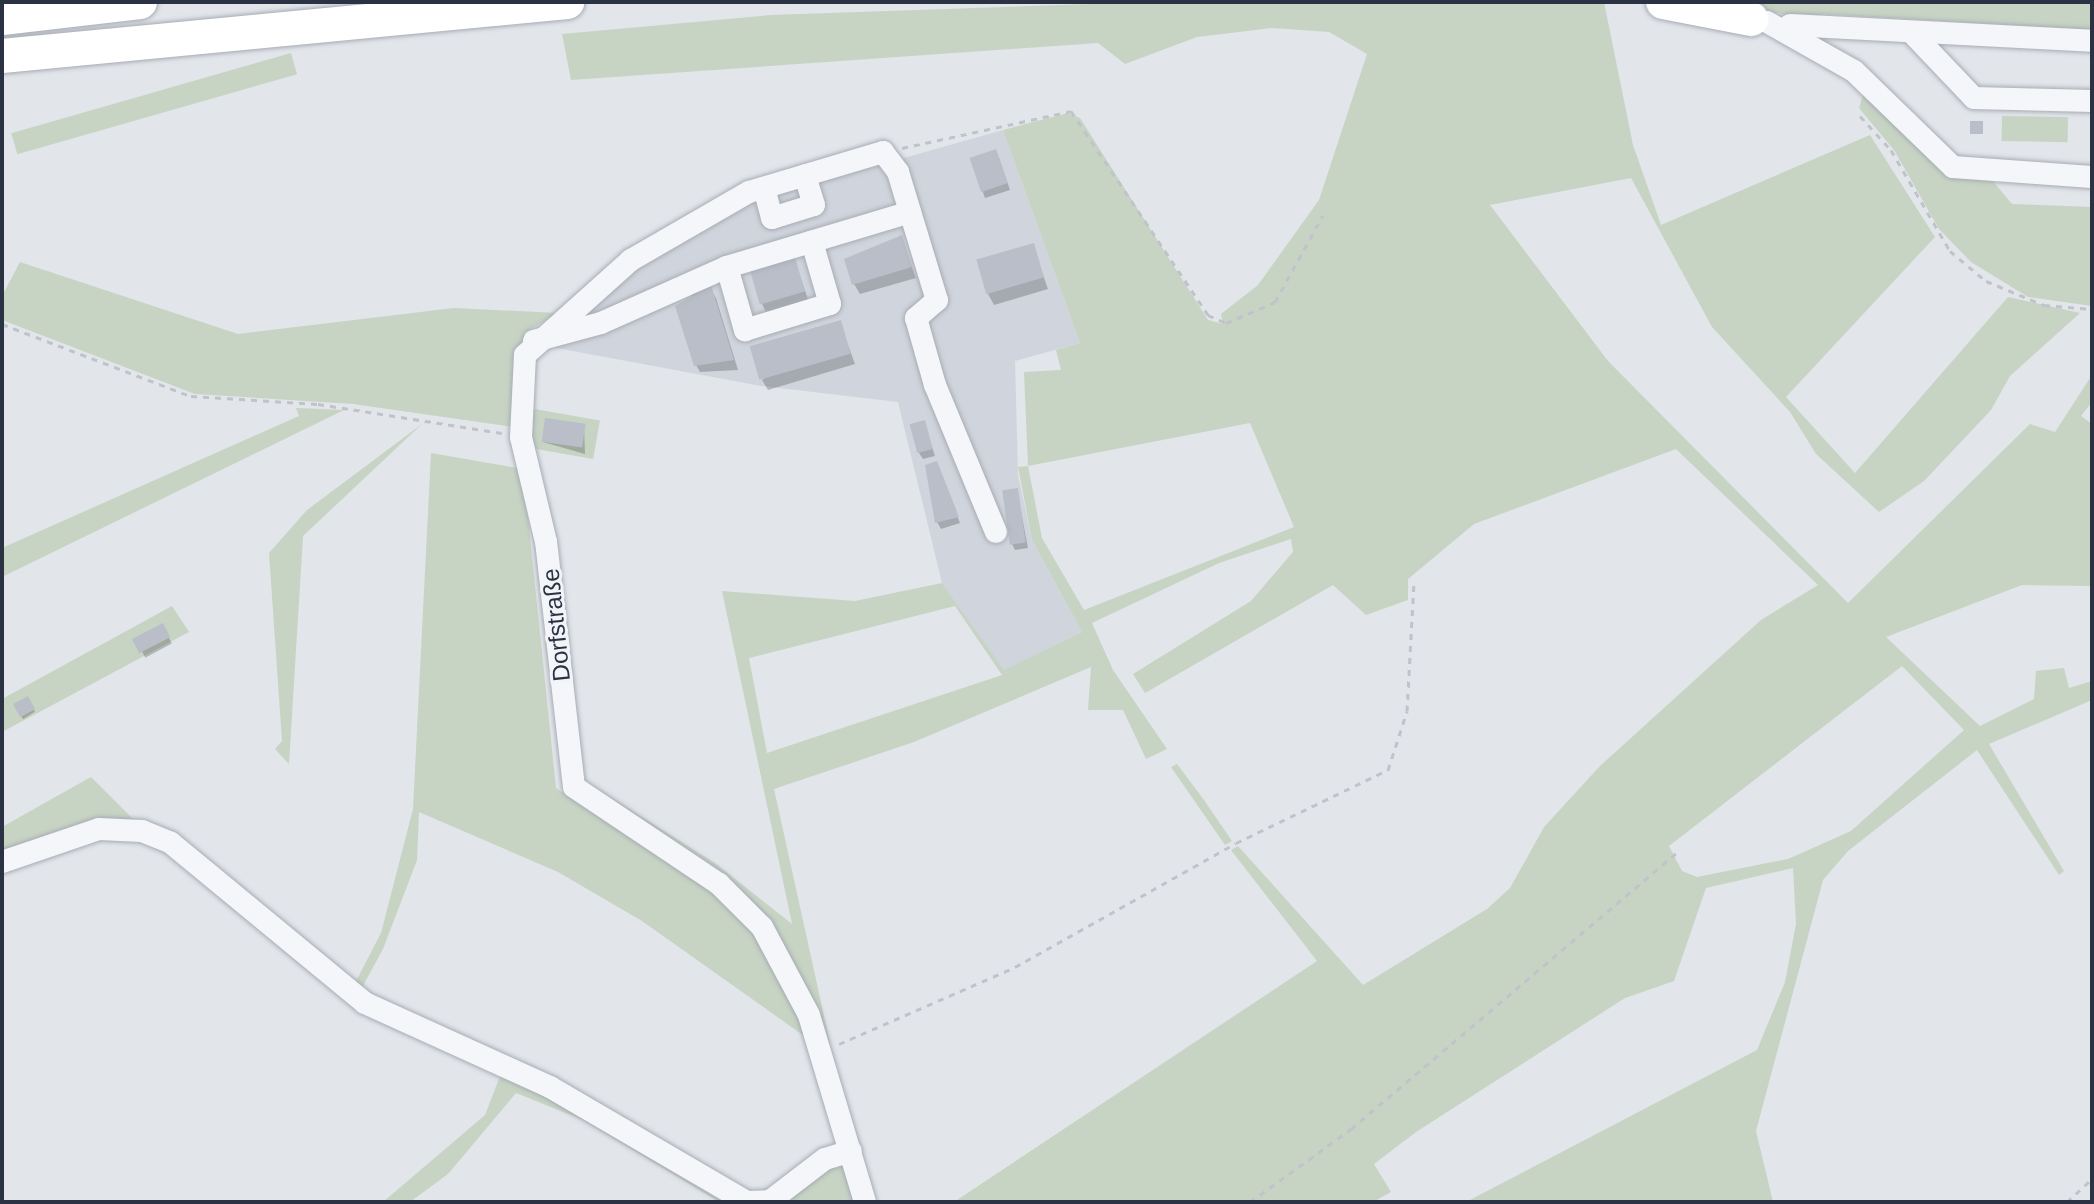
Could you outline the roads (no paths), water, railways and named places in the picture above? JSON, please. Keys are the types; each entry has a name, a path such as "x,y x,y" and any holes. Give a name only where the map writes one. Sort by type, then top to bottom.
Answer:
{"highway":[{"path":"2,18 140,2"},
{"path":"2,56 567,2"},
{"path":"1663,2 1759,20"}],"street":[{"path":"1759,20 1913,34 2092,41"},
{"path":"1759,20 1854,71 1953,167 2092,177"},
{"path":"1913,34 1974,98 2092,101"},
{"path":"532,342 631,260 764,188 883,152 898,172 937,300 916,318 935,385 996,532"},
{"path":"764,188 772,218 814,205 805,175"},
{"path":"532,342 601,323 727,267 910,212"},
{"path":"727,267 745,330 830,304 802,245 782,215"},
{"name":"Dorfstraße","path":"532,342 521,437 546,542 574,787 719,884 762,927 809,1015 865,1202"},
{"path":"2,862 99,829 142,831 171,843 365,1003 550,1087 747,1202 770,1201 825,1159 851,1151"}]}
